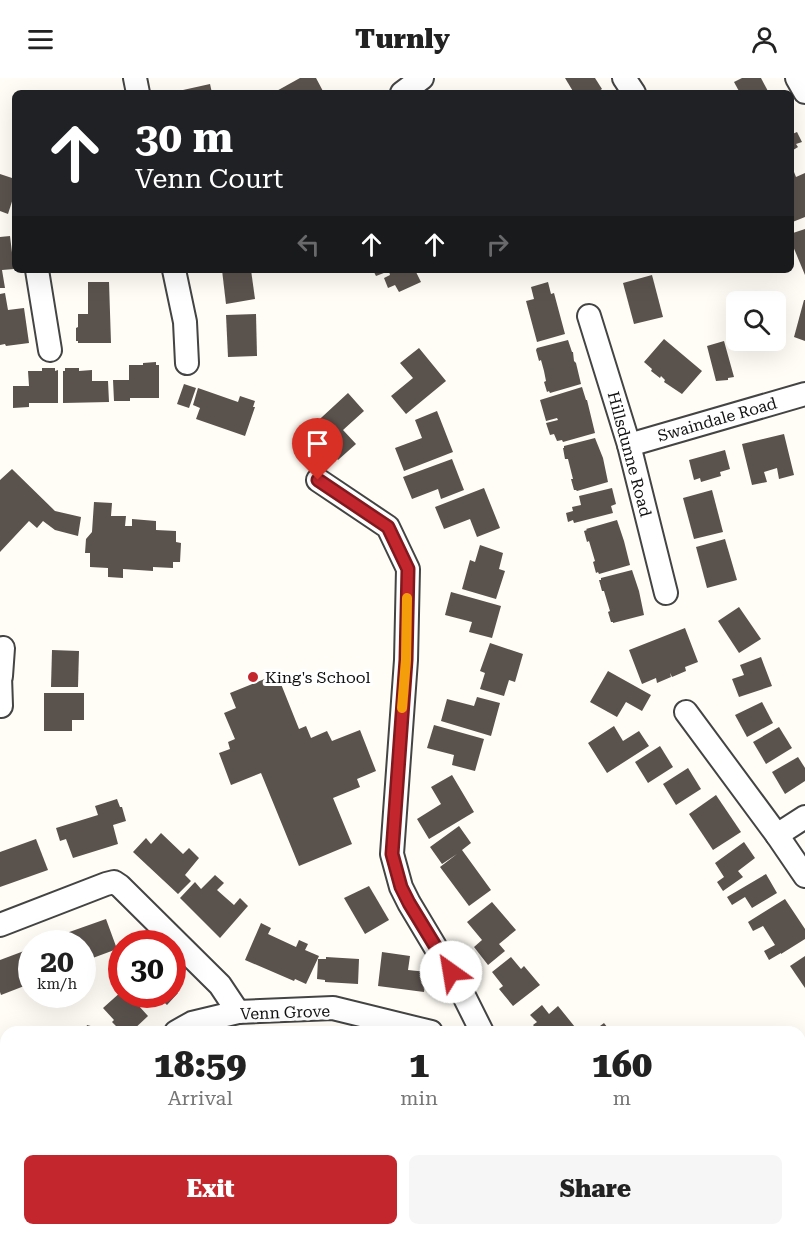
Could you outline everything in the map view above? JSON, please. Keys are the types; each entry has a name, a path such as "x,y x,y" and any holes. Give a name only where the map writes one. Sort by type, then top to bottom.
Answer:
{"street":[{"path":"406,90 422,78"},
{"path":"797,78 805,92"},
{"path":"37,273 50,350"},
{"path":"175,273 184,322 187,363"},
{"name":"Hillsdunne Road","path":"589,316 629,445 666,593"},
{"name":"Swaindale Road","path":"629,445 805,394"},
{"path":"318,480 388,527 408,569 406,660 392,854 401,887 409,903 461,990 479,1026"},
{"path":"1,706 0,676 3,648"},
{"path":"686,712 805,876"},
{"path":"777,835 805,817"},
{"path":"0,925 114,882 220,986 238,1012"},
{"name":"Venn Grove","path":"187,1026 238,1012 333,1008 406,1026"}],"building":[{"path":"300,78 316,78 322,90 278,90"},
{"path":"565,78 595,78 602,89 600,90 572,90"},
{"path":"742,78 761,78 767,90 738,90 734,82"},
{"path":"210,84 211,90 183,90"},
{"path":"797,132 802,142 796,144 798,147 794,150 794,133"},
{"path":"794,172 796,177 805,173 805,217 794,221"},
{"path":"0,174 12,178 12,201 8,214 0,211"},
{"path":"805,229 805,275 794,249 794,233"},
{"path":"10,236 12,252 12,269 2,270 5,288 0,288 0,237"},
{"path":"222,273 251,273 255,299 226,304"},
{"path":"390,273 416,273 421,282 399,292 395,285 388,288 384,278 390,275"},
{"path":"652,275 663,317 634,324 623,283"},
{"path":"88,282 109,282 111,343 78,343 76,341 78,314 88,314"},
{"path":"548,282 551,294 554,293 565,334 537,342 526,301 534,299 531,287"},
{"path":"5,293 8,310 24,308 29,343 0,345 0,294"},
{"path":"805,300 805,341 794,337"},
{"path":"256,314 257,356 228,357 226,315"},
{"path":"664,339 702,371 682,394 664,382 661,376 660,378 651,371 652,369 644,362"},
{"path":"568,340 581,384 547,392 544,371 536,350"},
{"path":"724,341 734,377 716,381 707,346"},
{"path":"419,348 446,381 406,414 391,396 413,378 400,363"},
{"path":"156,362 156,365 159,365 159,398 130,398 130,401 114,401 113,380 129,380 129,365"},
{"path":"42,368 58,370 58,403 29,403 29,407 13,408 13,386 29,386 28,371 42,371"},
{"path":"65,368 79,368 79,371 92,370 92,381 108,381 109,402 63,403 63,371"},
{"path":"184,384 196,388 189,408 177,404"},
{"path":"582,387 595,433 563,442 562,440 557,441 554,434 550,435 546,423 558,420 557,418 546,421 540,400"},
{"path":"198,388 238,402 240,396 255,401 245,436 196,419 200,408 193,405"},
{"path":"348,393 364,411 343,430 356,444 338,460 309,429"},
{"path":"437,411 453,452 404,471 395,448 422,438 415,420"},
{"path":"784,434 794,475 779,479 777,468 764,472 767,482 752,485 742,444"},
{"path":"595,438 603,458 608,482 574,490 568,459 565,459 563,448"},
{"path":"725,450 730,469 720,472 721,476 701,482 700,478 694,480 689,460"},
{"path":"452,459 464,490 441,499 438,489 412,499 403,477"},
{"path":"12,469 55,511 81,517 78,536 55,530 43,521 37,528 29,521 0,552 0,480"},
{"path":"484,488 500,528 477,537 470,519 444,529 435,507"},
{"path":"612,488 616,504 611,506 613,513 574,523 573,520 568,522 566,513 573,511 572,507 581,505 579,496"},
{"path":"712,490 723,532 694,539 683,498"},
{"path":"94,502 112,503 111,516 126,516 125,526 132,526 132,519 156,521 156,530 176,531 176,542 181,543 180,562 173,562 173,568 153,567 153,571 123,569 123,578 108,577 108,568 90,567 90,553 85,553 86,539 92,532"},
{"path":"617,520 630,565 596,573 593,562 595,561 584,531"},
{"path":"725,539 737,580 707,588 696,547"},
{"path":"480,545 503,553 499,569 505,571 496,599 462,589 470,560 475,562"},
{"path":"632,570 644,615 613,623 599,580"},
{"path":"451,592 501,606 492,638 469,632 472,622 445,615"},
{"path":"739,607 761,639 739,653 718,621"},
{"path":"685,628 698,662 685,667 686,671 672,677 670,673 671,677 657,683 656,678 642,684 629,650"},
{"path":"490,643 523,654 515,682 509,680 504,696 480,689 485,673 480,671"},
{"path":"52,650 79,651 78,687 51,687"},
{"path":"761,657 772,686 739,697 732,679 744,675 740,665"},
{"path":"608,671 651,695 642,711 626,702 617,717 590,702"},
{"path":"277,674 299,729 306,726 311,738 327,731 332,741 360,730 376,771 357,779 360,787 333,798 352,844 299,866 261,773 231,785 219,753 230,749 228,742 235,739 224,713 236,708 230,693"},
{"path":"44,693 84,693 84,720 72,720 72,731 44,731"},
{"path":"477,697 500,703 491,736 441,721 447,699 474,706"},
{"path":"762,702 773,723 747,737 735,715"},
{"path":"434,725 484,739 475,771 452,765 454,755 427,748"},
{"path":"614,726 623,741 639,731 649,746 607,773 588,743"},
{"path":"779,727 792,748 766,764 753,742"},
{"path":"660,746 673,767 648,783 635,762"},
{"path":"798,757 805,768 805,781 785,794 772,772"},
{"path":"688,768 701,789 676,805 663,784"},
{"path":"452,775 474,812 429,839 417,819 441,804 431,787"},
{"path":"716,795 741,832 713,850 689,814"},
{"path":"117,799 126,821 113,825 118,844 73,858 66,839 60,841 56,828 98,815 95,806"},
{"path":"459,826 471,843 462,850 491,890 469,906 440,867 457,854 442,864 430,847"},
{"path":"161,833 183,854 189,848 199,858 185,875 191,881 178,894 133,852 146,838 151,844"},
{"path":"36,839 48,870 0,887 0,852"},
{"path":"744,842 755,858 738,871 743,877 723,891 717,882 724,877 715,863"},
{"path":"766,874 777,893 752,908 745,897 732,905 727,897"},
{"path":"215,875 224,883 217,890 234,905 240,898 248,906 220,938 180,898 195,882 201,889"},
{"path":"369,886 389,920 365,934 344,898"},
{"path":"785,899 805,929 805,939 769,960 764,951 775,945 763,926 753,931 748,922"},
{"path":"492,902 516,930 499,944 505,951 488,965 474,947 482,940 467,922"},
{"path":"106,919 110,930 108,930 108,952 96,957 96,930 75,930"},
{"path":"261,923 271,928 268,934 296,947 299,940 308,944 305,950 319,956 306,984 245,960"},
{"path":"382,952 410,956 408,970 427,972 424,992 378,986"},
{"path":"18,953 18,988 1,995 0,992 0,960"},
{"path":"805,956 805,988 790,966"},
{"path":"326,957 359,959 358,984 325,982 325,980 317,979 318,959 326,959"},
{"path":"511,957 521,969 524,966 540,985 513,1006 499,989 503,986 492,972"},
{"path":"108,1004 108,1008 141,1008 148,1016 137,1026 116,1026 112,1022 114,1020 103,1008"},
{"path":"542,1005 549,1014 558,1006 574,1026 534,1026 537,1022 530,1015"}],"slow traffic":[{"path":"402,708 406,660 407,598"}],"place":[{"name":"King's School","path":"253,677"}],"route":[{"path":"318,480 388,527 408,569 406,660 392,854 401,887 409,903 451,972"}]}
